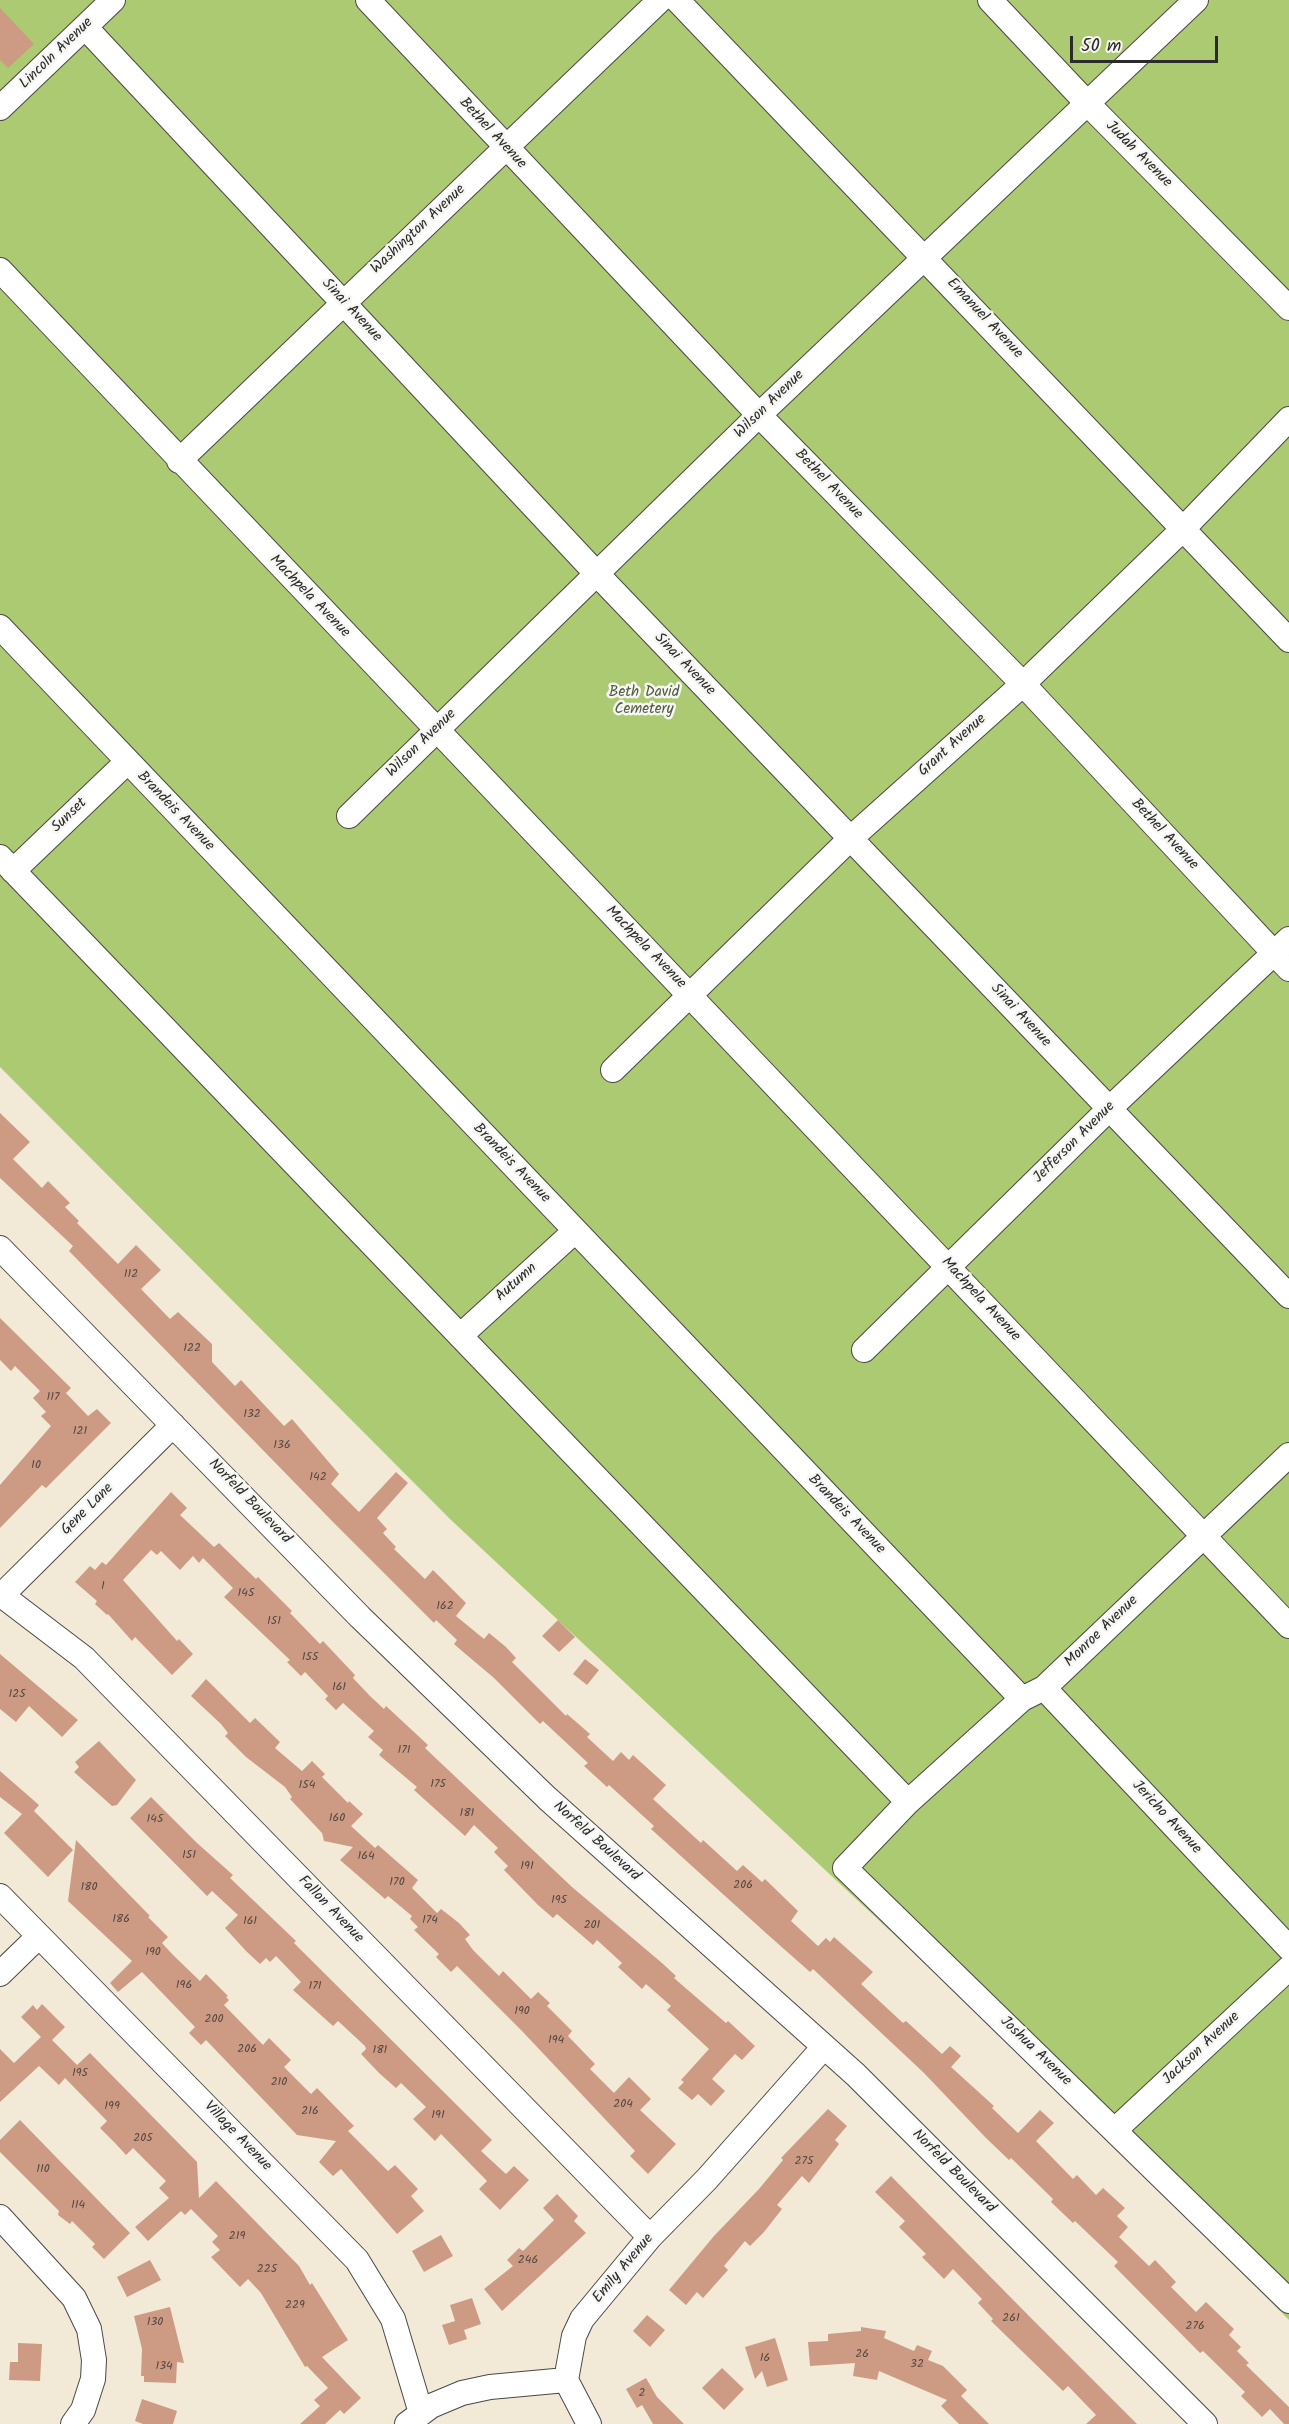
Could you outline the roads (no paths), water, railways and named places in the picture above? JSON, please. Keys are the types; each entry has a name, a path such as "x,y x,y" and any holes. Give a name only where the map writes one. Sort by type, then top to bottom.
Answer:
{"street":[{"name":"Lincoln Avenue","path":"0,108 113,0"},
{"name":"Bethel Avenue","path":"368,0 759,415 1284,953"},
{"name":"Washington Avenue","path":"179,460 660,0"},
{"name":"Emanuel Avenue","path":"677,0 1289,640"},
{"name":"Judah Avenue","path":"990,0 1086,102 1289,308"},
{"name":"Wilson Avenue","path":"348,816 759,415 1196,0"},
{"name":"Sinai Avenue","path":"85,27 596,573 1289,1296"},
{"name":"Machpela Avenue","path":"0,270 1289,1626"},
{"name":"Grant Avenue","path":"613,1070 851,838 1023,684 1182,530 1289,419"},
{"name":"Brandeis Avenue","path":"0,627 126,762 1022,1699"},
{"name":"Sunset","path":"7,864 126,762"},
{"path":"7,864 908,1802"},
{"name":"Jefferson Avenue","path":"864,1350 1108,1109 1284,953"},
{"name":"Autumn","path":"460,1336 575,1231"},
{"name":"Norfeld Boulevard","path":"0,1248 360,1617 547,1798 856,2075 1205,2424"},
{"name":"Gene Lane","path":"1,1594 173,1425"},
{"name":"Monroe Avenue","path":"908,1802 1022,1699 1044,1688 1289,1455"},
{"name":"Fallon Avenue","path":"1,1594 84,1658 650,2237"},
{"name":"Jericho Avenue","path":"1044,1688 1289,1948"},
{"name":"Joshua Avenue","path":"908,1802 845,1868 1116,2129 1289,2301"},
{"name":"Village Avenue","path":"0,1896 357,2260 393,2319 414,2418"},
{"path":"0,1974 39,1936"},
{"name":"Jackson Avenue","path":"1116,2129 1289,1968"},
{"name":"Emily Avenue","path":"566,2380 571,2346 582,2319 650,2237 707,2179 824,2048"},
{"path":"0,2217 74,2298 89,2329 94,2360 93,2379 83,2410 73,2424"},
{"path":"414,2418 452,2397 490,2387 566,2380 589,2424"}],"park label":[{"name":"Beth David Cemetery","path":"644,702"}]}
